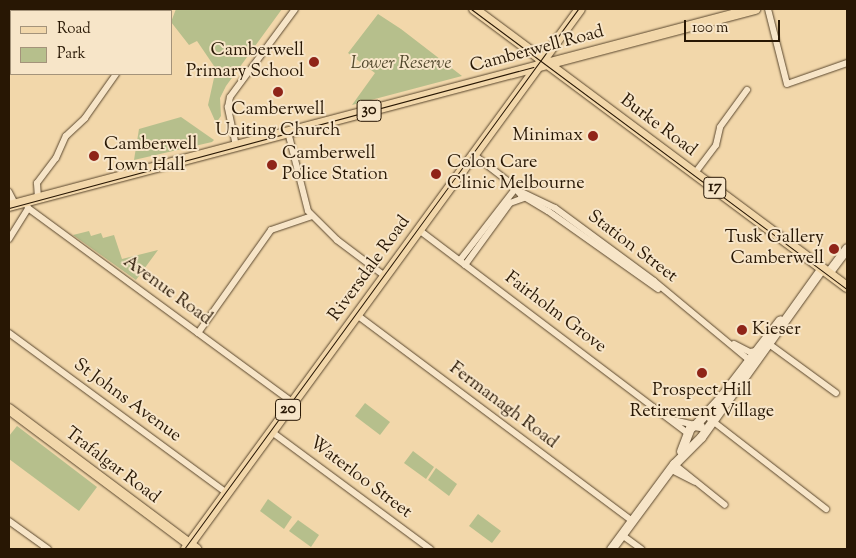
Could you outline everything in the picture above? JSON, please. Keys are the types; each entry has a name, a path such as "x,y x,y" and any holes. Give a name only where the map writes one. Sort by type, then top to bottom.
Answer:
{"main road":[{"name":"Burke Road","path":"474,9 542,64 695,173 847,287"},
{"name":"Riversdale Road","path":"191,548 227,493 542,64 580,9"},
{"name":"Camberwell Road","path":"12,205 27,205 38,198 542,64 724,13 755,9"},
{"path":"672,467 695,424 707,418 719,405 787,315 825,270 847,248"},
{"path":"738,380 742,369 759,352"},
{"name":"Trafalgar Road","path":"9,409 191,548"},
{"path":"611,549 672,467 700,436 707,418"},
{"path":"695,424 700,436"},
{"path":"689,434 700,436"}],"street":[{"path":"236,146 228,104 238,85 295,9"},
{"path":"768,9 787,84 847,64"},
{"path":"38,198 37,183 56,158 66,136 85,118 115,75"},
{"path":"695,173 716,145 721,126 747,90"},
{"path":"288,132 312,216 385,276"},
{"name":"Station Street","path":"474,155 525,198 536,200"},
{"path":"493,223 515,189"},
{"name":"Station Street","path":"515,189 561,216 729,341 749,352 759,352"},
{"path":"9,192 12,205"},
{"path":"462,262 513,201 525,198"},
{"path":"9,239 27,205"},
{"name":"Avenue Road","path":"27,205 293,403"},
{"path":"198,333 271,230 312,216"},
{"name":"Fairholm Grove","path":"419,230 689,434"},
{"name":"Fermanagh Road","path":"357,315 632,521"},
{"name":"St Johns Avenue","path":"9,333 227,493"},
{"name":"Station Street","path":"729,341 740,354 749,360"},
{"path":"766,342 836,393"},
{"path":"740,354 742,369"},
{"path":"707,418 826,509"},
{"name":"Fairholm Grove","path":"672,420 695,424"},
{"name":"Waterloo Street","path":"272,432 430,549"},
{"path":"672,467 726,504 718,511"},
{"path":"9,520 48,549"},
{"path":"622,535 641,549"}],"green space":[{"path":"176,9 282,9 226,86 220,98 221,116 216,123 208,105 216,69 197,41 189,45 172,23"},
{"name":"Lower Reserve","path":"378,14 401,29 462,76 352,105 375,73 348,53"},
{"path":"181,117 214,140 134,160 139,129"},
{"path":"89,231 91,236 101,233 103,238 114,235 122,259 158,250 136,280 73,235"},
{"path":"365,403 390,422 380,435 355,416"},
{"path":"17,426 97,487 79,511 9,459 9,436"},
{"path":"413,451 434,467 426,479 404,463"},
{"path":"436,468 457,484 449,496 428,480"},
{"path":"268,499 292,517 284,529 260,511"},
{"path":"478,514 501,531 492,543 469,526"},
{"path":"298,520 319,535 311,547 289,531"}],"tram line":[{"path":"471,9 847,289"},
{"path":"184,549 578,9"},
{"path":"9,208 533,67"}],"place":[{"name":"Camberwell Primary School","path":"314,62"},
{"name":"Camberwell Uniting Church","path":"278,92"},
{"name":"Minimax","path":"593,136"},
{"name":"Camberwell Town Hall","path":"94,156"},
{"name":"Camberwell Police Station","path":"272,165"},
{"name":"Colon Care Clinic Melbourne","path":"436,174"},
{"name":"Tusk Gallery Camberwell","path":"834,249"},
{"name":"Kieser","path":"742,330"},
{"name":"Prospect Hill Retirement Village","path":"702,373"}]}
